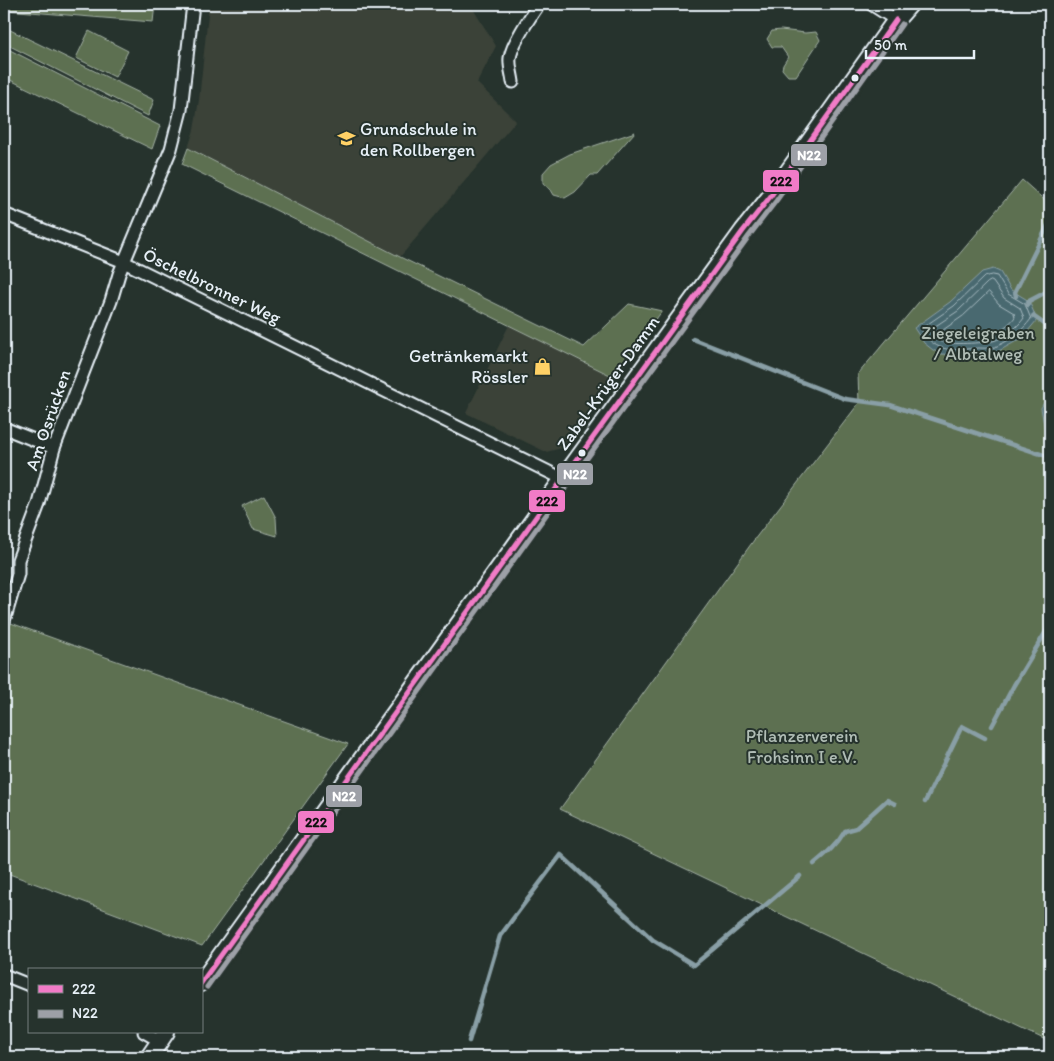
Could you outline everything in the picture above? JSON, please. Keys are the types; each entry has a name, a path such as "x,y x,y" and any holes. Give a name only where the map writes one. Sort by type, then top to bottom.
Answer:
{"street":[{"name":"Am Osrücken","path":"4,620 18,574 18,560 39,504 54,448 111,301 119,274 171,149 181,110 193,4"},
{"path":"512,82 510,58 512,49 518,36 539,4"},
{"path":"871,4 896,20"},
{"name":"Zabel-Krüger-Damm","path":"202,982 563,479 737,239 770,197 896,20 910,4"},
{"name":"Öschelbronner Weg","path":"4,214 124,262 563,479"},
{"path":"4,428 54,448"},
{"path":"4,975 28,985"},
{"path":"149,1057 163,1037"}],"shaded area":[{"name":"Grundschule in den Rollbergen","path":"209,4 470,4 496,46 477,83 516,121 400,257 188,148 194,130 199,100"},
{"path":"509,325 614,377 562,448 546,452 466,413"}],"green space":[{"path":"7,4 155,4 153,22 6,10"},
{"path":"4,27 154,100 148,116 4,43"},
{"path":"781,30 805,33 816,32 820,40 796,76 788,76 782,69 788,57 781,47 772,47 767,39 772,31"},
{"path":"89,31 128,51 115,77 76,58"},
{"path":"4,47 160,126 152,149 4,77"},
{"path":"635,132 597,175 591,175 575,192 565,198 554,195 543,183 543,173 551,164 570,154"},
{"path":"188,148 400,257 584,347 629,304 662,311 614,377 182,164"},
{"name":"Pflanzerverein Frohsinn I e.V.","path":"1022,180 1050,205 1050,1042 560,809 754,540 859,403 858,374"},
{"path":"264,495 276,518 277,536 253,529 242,506"},
{"path":"8,622 348,744 202,946 4,872 4,640"}],"water":[{"path":"993,269 1000,272 1011,290 1029,301 1037,320 1022,338 997,352 957,355 941,354 924,343 914,328 950,302 982,272"},
{"path":"1050,391 1050,439 1046,436 1041,408"}],"waterway":[{"path":"1016,296 1015,292 1050,221"},
{"path":"1027,305 1029,301 1050,290"},
{"path":"1033,316 1050,328"},
{"path":"693,339 845,399 890,405 1050,457"},
{"path":"992,726 1050,625"},
{"path":"925,802 962,726 985,738"},
{"path":"814,864 835,845 845,831 856,828 887,800 895,804"},
{"path":"469,1041 500,936 561,855 653,940 694,965 800,876"}],"transit line":[{"name":"222","path":"202,982 896,20"},
{"name":"N22","path":"207,987 902,24"}],"place":[{"name":"Grundschule in den Rollbergen","path":"346,139"},
{"name":"Getränkemarkt Rössler","path":"542,366"}],"park label":[{"name":"Ziegeleigraben / Albtalweg","path":"978,343"}]}
